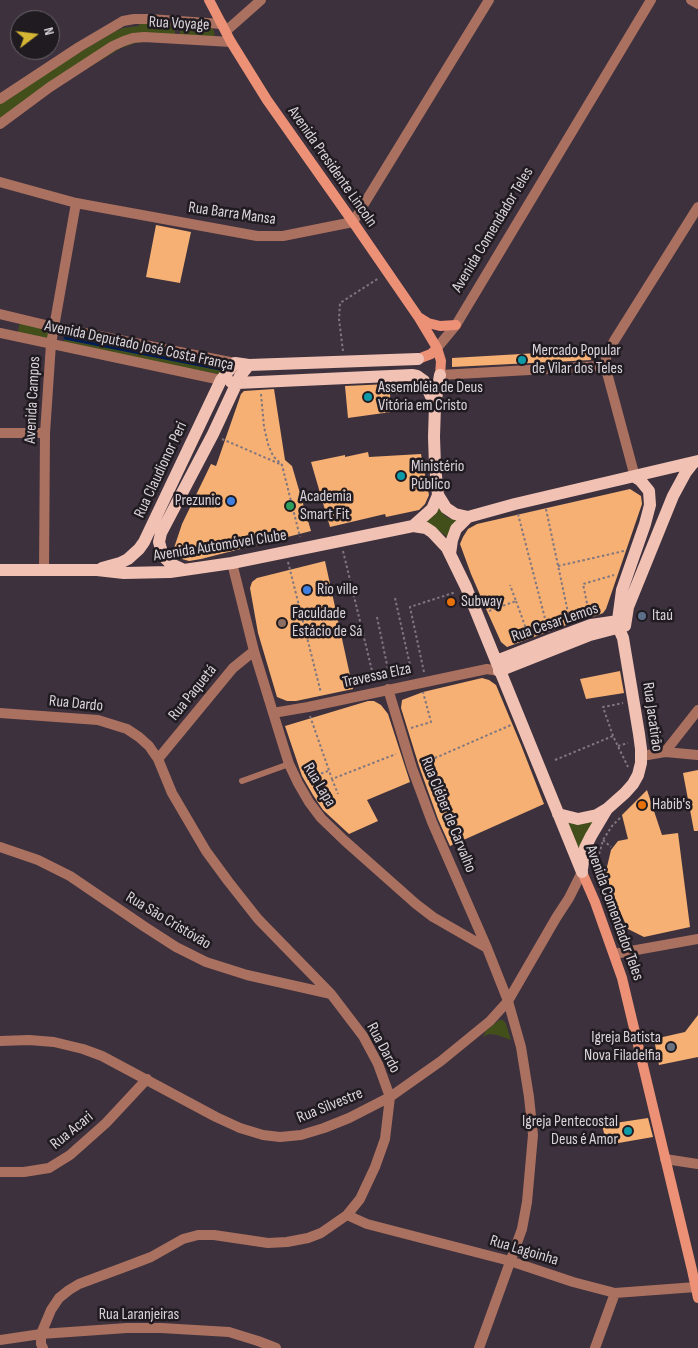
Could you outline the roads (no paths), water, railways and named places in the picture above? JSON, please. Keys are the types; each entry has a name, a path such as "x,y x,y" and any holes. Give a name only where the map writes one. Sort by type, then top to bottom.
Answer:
{"main road":[{"name":"Avenida Presidente Lincoln","path":"209,0 231,42 266,100 353,222 419,318 437,348"},
{"path":"419,318 440,326 456,325"},
{"path":"437,348 441,361 435,405 434,449 438,495 449,511 461,516 468,516 696,462"},
{"name":"Avenida Deputado José Costa França","path":"235,364 418,359 429,355 437,348"},
{"name":"Rua Claudionor Peri","path":"97,570 128,559 144,542 221,380 235,364"},
{"name":"Rua Claudionor Peri","path":"186,571 171,564 163,556 159,542 161,533 213,434 236,383 249,365"},
{"name":"Avenida Deputado José Costa França","path":"221,380 236,383 412,375 424,381 435,405"},
{"name":"Rua Jacatirão","path":"622,627 628,607 666,512 680,481 696,462"},
{"name":"Rua Jacatirão","path":"582,872 585,848 591,836 607,809 633,784 640,770 642,756 622,627 620,597 649,510 649,491 640,480 634,477"},
{"path":"413,526 432,509 438,495"},
{"path":"649,510 666,512"},
{"path":"450,554 456,529 468,516"},
{"name":"Avenida Automóvel Clube","path":"0,570 97,570 124,573 186,571 232,564 413,526"},
{"name":"Avenida Comendador Teles","path":"413,526 432,532 442,541 466,588 494,667 520,721 614,954 633,1019 698,1298"},
{"name":"Rua Cesar Lemos","path":"494,667 532,647 591,625 622,627"},
{"name":"Rua Cesar Lemos","path":"494,667 590,635 622,627"},
{"path":"558,814 578,819 597,815 607,809"}],"street":[{"path":"224,28 261,0"},
{"path":"353,222 489,0"},
{"name":"Avenida Comendador Teles","path":"437,348 456,325 651,0"},
{"path":"691,0 698,4"},
{"name":"Rua Voyage","path":"0,99 85,43 123,21 134,19 176,20 224,28"},
{"path":"176,20 177,39"},
{"name":"Rua Voyage","path":"0,124 50,87 114,46 132,38 231,42"},
{"path":"40,72 50,87"},
{"name":"Rua Barra Mansa","path":"0,182 76,203 270,237 297,234 353,222"},
{"name":"Avenida Campos","path":"44,570 45,433 51,344 76,203"},
{"path":"634,477 606,369 606,356 611,345 698,207"},
{"name":"Avenida Deputado José Costa França","path":"0,314 235,364"},
{"name":"Avenida Deputado José Costa França","path":"0,333 221,380"},
{"path":"440,375 600,366 606,369"},
{"path":"0,433 45,433"},
{"name":"Rua Lapa","path":"232,564 254,651 289,764 309,802 320,818 410,898 433,916 487,948"},
{"name":"Rua Paquetá","path":"158,759 233,668 254,651"},
{"name":"Travessa Elza","path":"273,713 494,667"},
{"name":"Rua Cléber de Carvalho","path":"390,689 412,768 432,822 508,1001 521,1047 529,1097 533,1135 527,1202 522,1228 479,1348"},
{"path":"665,752 698,710"},
{"name":"Rua Dardo","path":"0,713 98,720 127,729 149,746 158,759 172,794 186,818 228,881 258,919 330,994 363,1036 378,1064 390,1097 384,1139 376,1167 360,1199 347,1215 321,1233 288,1242 268,1243 214,1235 198,1235 183,1239 151,1256 79,1284 69,1290 59,1298 51,1310 41,1334"},
{"path":"642,756 665,752 698,755"},
{"name":"Rua São Cristóvão","path":"1,849 38,860 70,876 176,947 206,962 247,975 330,994"},
{"name":"Rua Silvestre","path":"0,1041 29,1040 54,1042 83,1049 102,1056 240,1128 263,1135 280,1137 301,1135 349,1118 390,1097 441,1061 490,1022 508,1001 556,918 570,898 582,872"},
{"path":"614,954 698,939"},
{"name":"Rua Acari","path":"0,1172 24,1172 49,1168 70,1155 106,1123 146,1079"},
{"path":"665,1159 698,1164"},
{"name":"Rua Lagoinha","path":"347,1215 367,1224 510,1261 573,1282 615,1293 696,1287"},
{"path":"595,1348 615,1293"},
{"name":"Rua Laranjeiras","path":"0,1340 41,1334 126,1328 161,1328 229,1332 276,1348"},
{"path":"41,1334 43,1348"}],"lane":[{"path":"242,781 289,764"}],"waterway":[{"path":"65,338 225,370"}],"place":[{"name":"Mercado Popular de Vilar dos Teles","path":"522,360"},
{"name":"Assembléia de Deus Vitória em Cristo","path":"368,397"},
{"name":"Ministério Público","path":"401,476"},
{"name":"Prezunic","path":"231,501"},
{"name":"Academia Smart Fit","path":"290,506"},
{"name":"Rio ville","path":"307,590"},
{"name":"Subway","path":"451,602"},
{"name":"Itaú","path":"642,616"},
{"name":"Faculdade Estácio de Sá","path":"282,623"},
{"name":"Habib's","path":"642,805"},
{"name":"Igreja Batista Nova Filadelfia","path":"671,1047"},
{"name":"Igreja Pentecostal Deus é Amor","path":"628,1131"}]}
